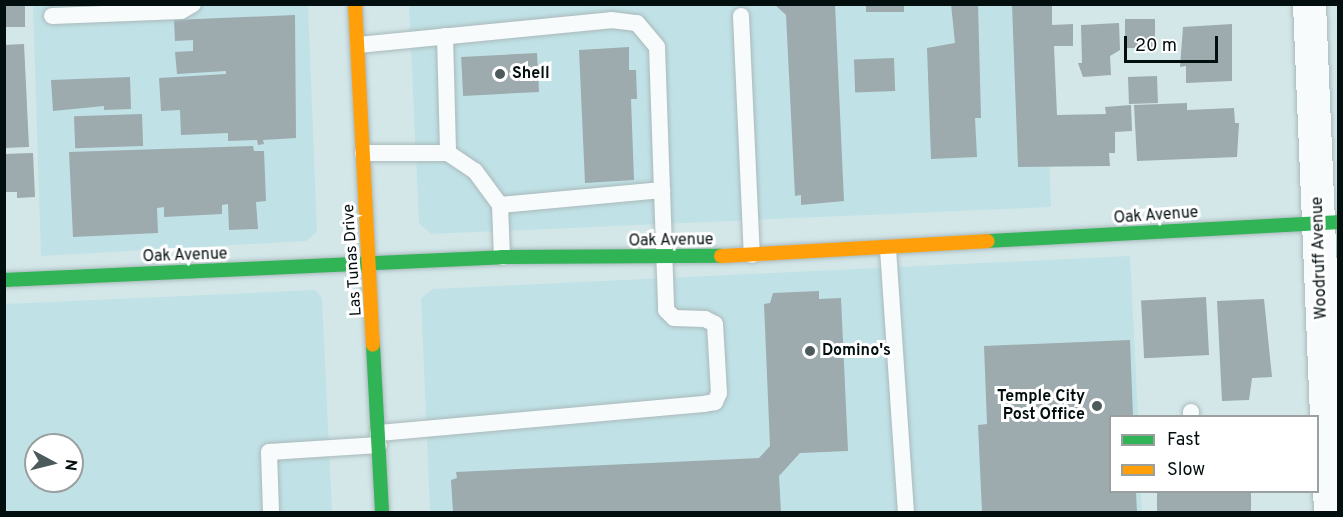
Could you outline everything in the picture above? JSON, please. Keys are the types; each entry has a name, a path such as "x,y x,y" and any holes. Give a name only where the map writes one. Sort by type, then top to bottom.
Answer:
{"street":[{"name":"Las Tunas Drive","path":"355,4 382,513"},
{"name":"Woodruff Avenue","path":"1309,4 1329,222 1323,455 1330,513"},
{"name":"Oak Avenue","path":"4,280 502,257 664,259 888,249 1329,222"}],"lane":[{"path":"52,16 180,11 193,4"},
{"path":"741,16 752,255"},
{"path":"271,513 269,452 715,402 719,393 715,324 705,319 667,314 657,47 637,23 611,20 358,45"},
{"path":"444,36 448,153"},
{"path":"363,153 448,153 475,171 500,205 502,257"},
{"path":"500,205 662,190"},
{"path":"888,249 906,513"}],"shaded area":[{"path":"33,5 308,5 317,232 306,241 41,256"},
{"path":"409,5 1044,5 1051,207 431,234 419,223"},
{"path":"1130,256 1138,415 1109,415 1109,493 1141,493 1142,512 430,512 421,298 433,289"},
{"path":"315,290 322,298 332,512 5,512 4,304"}],"building":[{"path":"4,4 25,4 25,27 4,27"},
{"path":"774,4 835,4 844,201 801,205 801,195 795,196 786,15"},
{"path":"866,4 904,4 904,12 866,12"},
{"path":"951,4 978,4 981,118 975,118 977,157 931,159 927,48 955,43"},
{"path":"1012,4 1052,4 1052,25 1073,24 1073,46 1054,46 1057,115 1106,114 1105,107 1131,105 1132,131 1115,132 1115,153 1109,153 1110,166 1018,167"},
{"path":"295,15 296,138 263,140 264,144 258,145 257,140 228,141 228,133 181,135 180,110 161,111 159,78 226,74 226,71 177,74 175,52 193,51 193,40 175,41 174,20"},
{"path":"1125,19 1155,19 1155,48 1125,48"},
{"path":"1119,23 1120,50 1110,56 1111,75 1083,77 1078,63 1082,63 1081,25"},
{"path":"1232,24 1232,81 1186,83 1186,66 1180,67 1183,27"},
{"path":"24,44 29,147 4,148 4,45"},
{"path":"629,47 629,70 636,70 637,99 631,99 634,180 585,183 579,50"},
{"path":"537,53 539,92 463,96 461,57"},
{"path":"894,58 895,91 855,92 854,59"},
{"path":"1157,76 1158,103 1129,104 1128,77"},
{"path":"130,77 131,109 104,110 104,106 53,111 51,80"},
{"path":"1187,103 1187,110 1234,108 1235,123 1239,123 1237,157 1137,161 1134,105"},
{"path":"142,114 143,146 75,148 74,116"},
{"path":"253,146 254,151 264,151 266,201 256,202 258,229 229,230 228,204 222,205 222,214 164,217 164,207 157,208 158,233 73,237 69,152"},
{"path":"33,153 35,197 17,198 17,192 4,192 4,154"},
{"path":"819,291 819,299 841,298 848,451 800,453 779,476 781,512 453,512 451,480 457,478 456,472 759,458 770,446 764,304 770,303 773,293"},
{"path":"1206,297 1209,355 1144,358 1141,300"},
{"path":"1264,299 1272,377 1252,378 1249,400 1222,401 1217,301"},
{"path":"1130,340 1133,415 1109,415 1109,493 1136,493 1137,512 982,512 978,425 987,424 984,346"},
{"path":"1157,493 1251,493 1251,512 1157,512"}],"traffic: fast":[{"path":"988,241 1338,222"},
{"path":"4,280 502,257 721,256"},
{"path":"373,345 382,512"}],"traffic: slow":[{"path":"355,4 373,345"},
{"path":"721,256 988,241"}],"place":[{"name":"Shell","path":"500,74"},
{"name":"Domino's","path":"810,351"},
{"name":"Temple City Post Office","path":"1097,406"}]}
